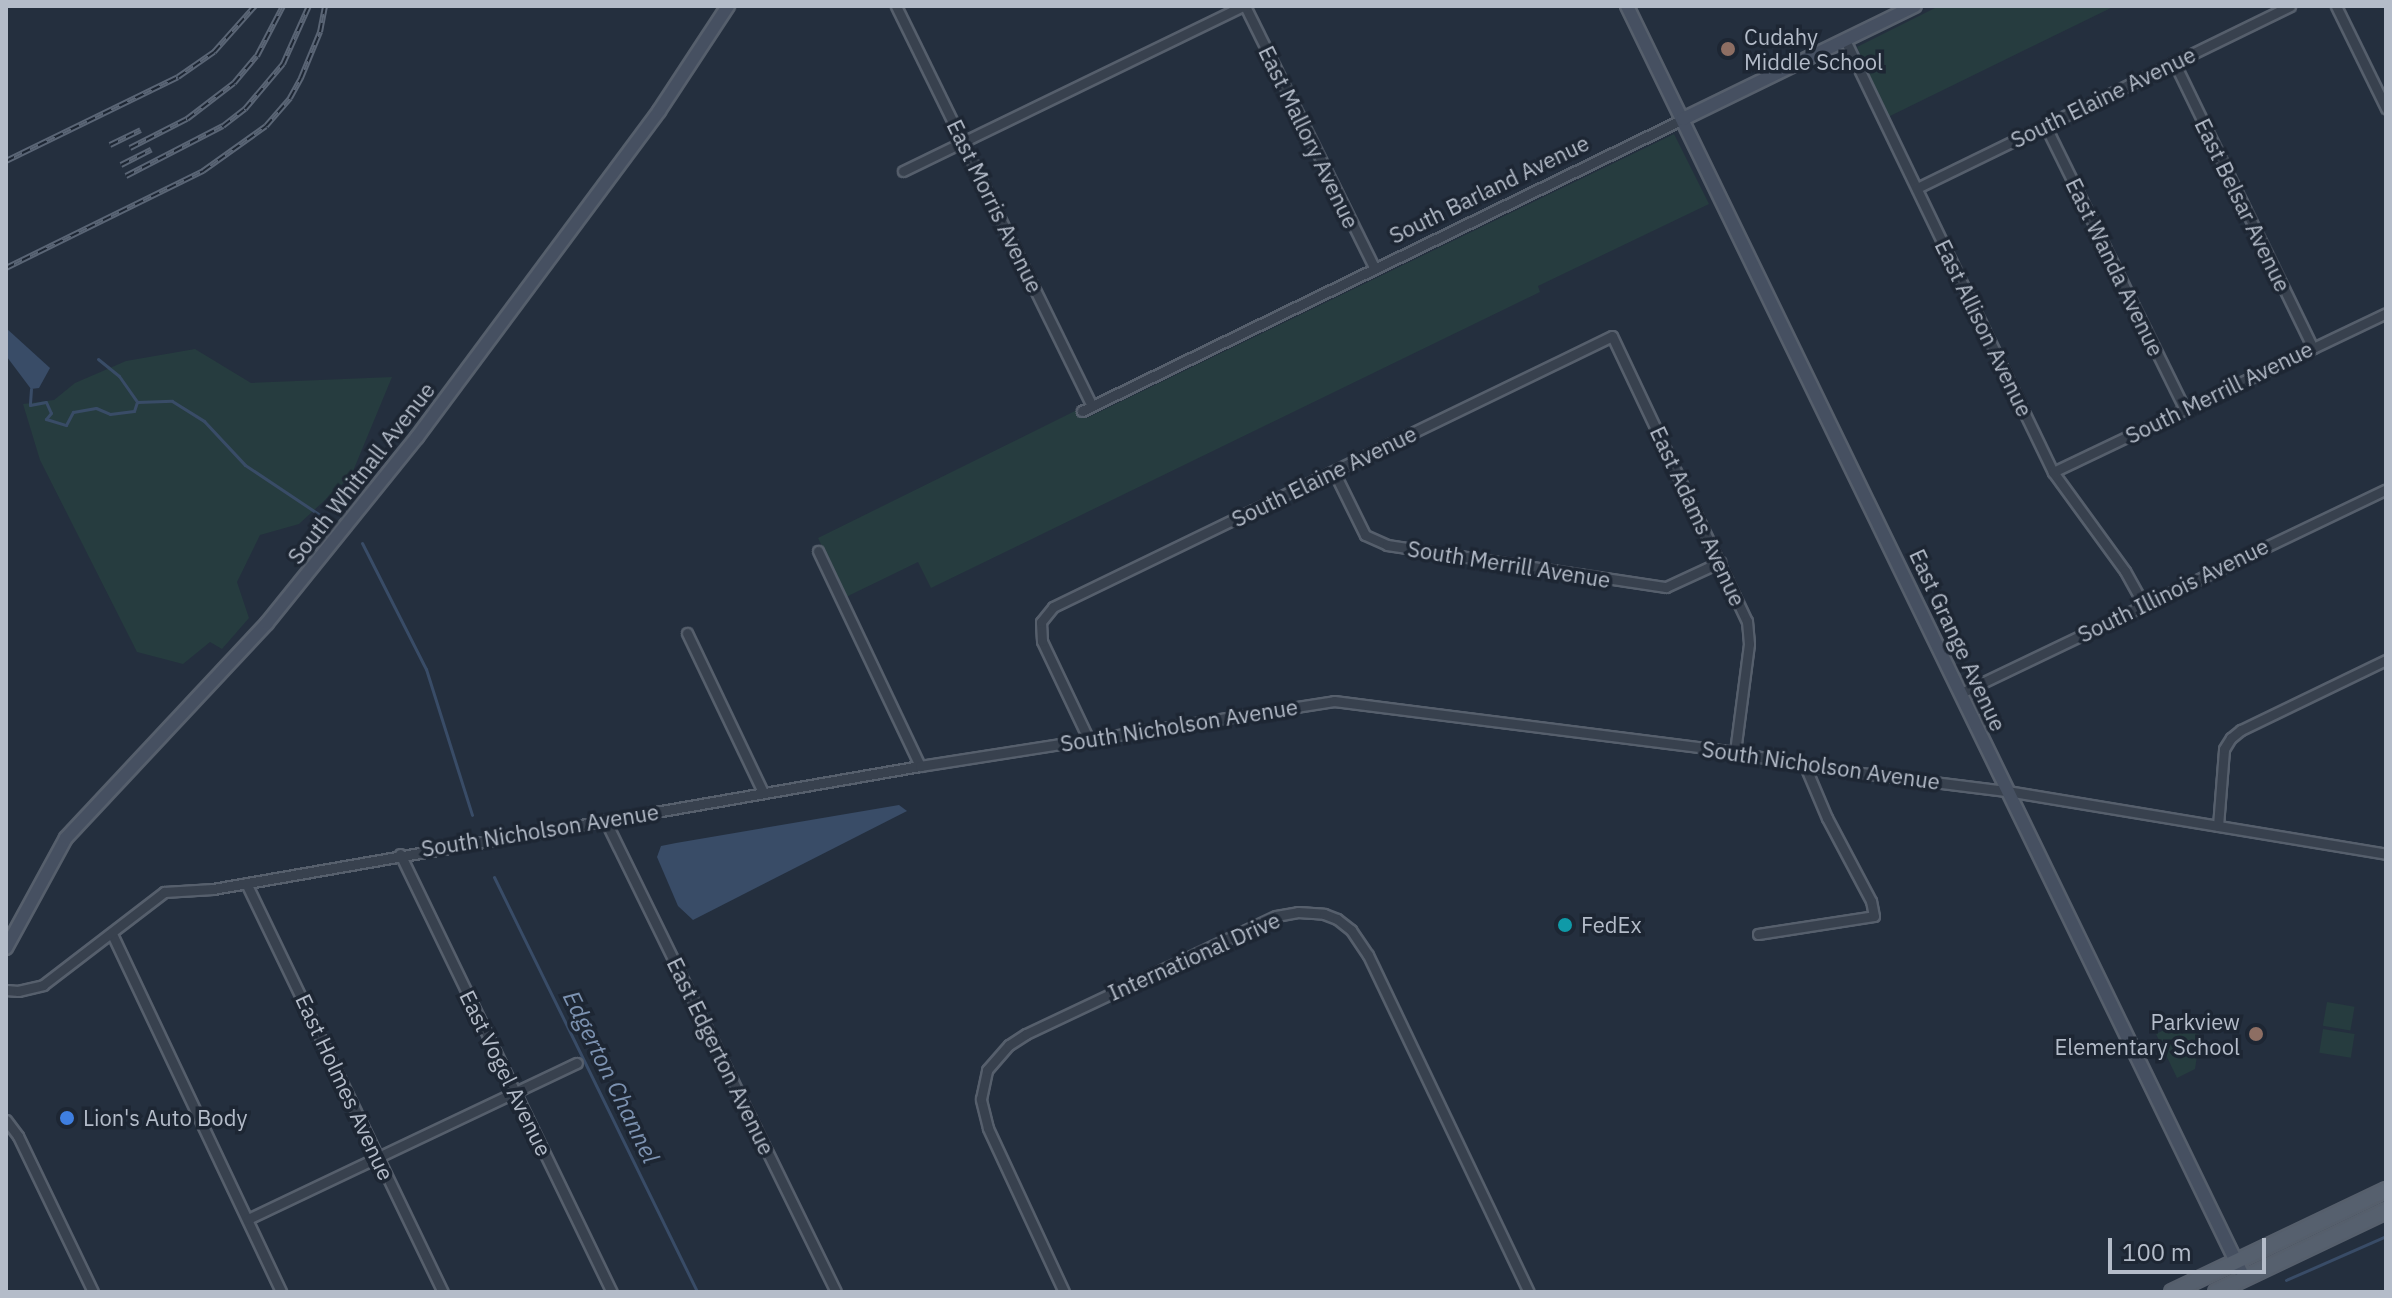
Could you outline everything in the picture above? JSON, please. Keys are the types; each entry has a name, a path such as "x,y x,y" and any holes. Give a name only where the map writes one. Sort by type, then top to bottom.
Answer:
{"main road":[{"path":"2172,1292 2386,1190"},
{"path":"2216,1292 2248,1285 2386,1211"}],"street":[{"name":"South Whitnall Avenue","path":"6,948 66,838 267,623 417,437 659,111 728,6"},
{"name":"East Morris Avenue","path":"896,6 1092,406"},
{"path":"903,171 1244,6"},
{"name":"East Mallory Avenue","path":"1244,6 1374,267"},
{"name":"East Grange Avenue","path":"1627,6 2248,1285"},
{"name":"South Barland Avenue","path":"1082,411 1915,6"},
{"name":"South Elaine Avenue","path":"1917,188 2290,6"},
{"path":"2336,6 2386,108"},
{"name":"East Allison Avenue","path":"1845,40 2053,472 2125,571 2143,604"},
{"name":"East Belsar Avenue","path":"2174,62 2313,348"},
{"name":"East Wanda Avenue","path":"2045,125 2184,408"},
{"name":"South Merrill Avenue","path":"2053,472 2386,313"},
{"name":"South Elaine Avenue","path":"1088,738 1042,641 1041,622 1053,607 1612,336"},
{"name":"East Adams Avenue","path":"1612,336 1747,621 1749,644 1735,752"},
{"name":"South Merrill Avenue","path":"1334,472 1365,535 1387,545 1666,587 1720,562"},
{"name":"South Illinois Avenue","path":"1961,693 2386,489"},
{"path":"818,551 920,766"},
{"path":"687,633 763,792"},
{"path":"2218,826 2224,749 2231,738 2241,730 2386,660"},
{"name":"South Nicholson Avenue","path":"6,990 18,991 43,985 164,892 246,883 763,792 1334,701 1735,752 1805,766 2007,791 2386,854"},
{"path":"1758,934 1874,916 1871,901 1827,818 1805,766"},
{"name":"East Edgerton Avenue","path":"605,820 836,1292"},
{"name":"East Vogel Avenue","path":"400,854 612,1292"},
{"name":"East Holmes Avenue","path":"246,883 443,1292"},
{"name":"International Drive","path":"1064,1292 983,1114 982,1082 994,1060 1026,1034 1276,916 1312,912 1345,924 1368,955 1529,1292"},
{"path":"112,934 281,1292"},
{"path":"248,1219 577,1063"},
{"path":"6,1120 18,1136 93,1292"}],"green space":[{"path":"1939,6 2115,6 1888,117 1857,47"},
{"path":"1674,134 1709,204 1538,286 1540,292 931,588 918,562 846,597 818,538 1081,408 1087,418"},
{"path":"195,349 251,383 392,377 351,476 299,524 260,535 237,582 249,618 222,649 210,642 183,664 137,652 40,460 23,404 54,400 75,383 126,361"},
{"path":"2327,1002 2355,1007 2350,1030 2323,1026"},
{"path":"2191,1016 2200,1036 2195,1069 2177,1078 2156,1034"},
{"path":"2323,1029 2355,1034 2351,1058 2319,1053"}],"water":[{"path":"6,328 50,368 39,388 31,389 7,357"},
{"path":"899,805 907,811 693,920 678,906 657,857 661,846"}],"waterway":[{"path":"98,359 119,376 137,402"},
{"name":"Edgerton Channel","path":"31,389 30,405 46,402 51,413 46,419 66,425 73,412 96,408 110,414 134,411 137,402"},
{"name":"Edgerton Channel","path":"137,402 172,401 204,421 245,465 323,517"},
{"name":"Edgerton Channel","path":"362,543 426,669 472,815"},
{"name":"Edgerton Channel","path":"494,877 697,1292"},
{"path":"2286,1280 2386,1236"}],"railway":[{"path":"6,161 178,77 214,52 255,6"},
{"path":"130,148 187,119 234,83 257,56 283,6"},
{"path":"126,176 223,126 245,109 283,64 309,6"},
{"path":"6,268 203,171 266,126 290,98 301,78 320,32 325,6"},
{"path":"110,145 141,130"},
{"path":"121,165 151,150"}],"place":[{"name":"Cudahy Middle School","path":"1728,49"},
{"name":"FedEx","path":"1565,925"},
{"name":"Parkview Elementary School","path":"2256,1034"},
{"name":"Lion's Auto Body","path":"67,1118"}]}
